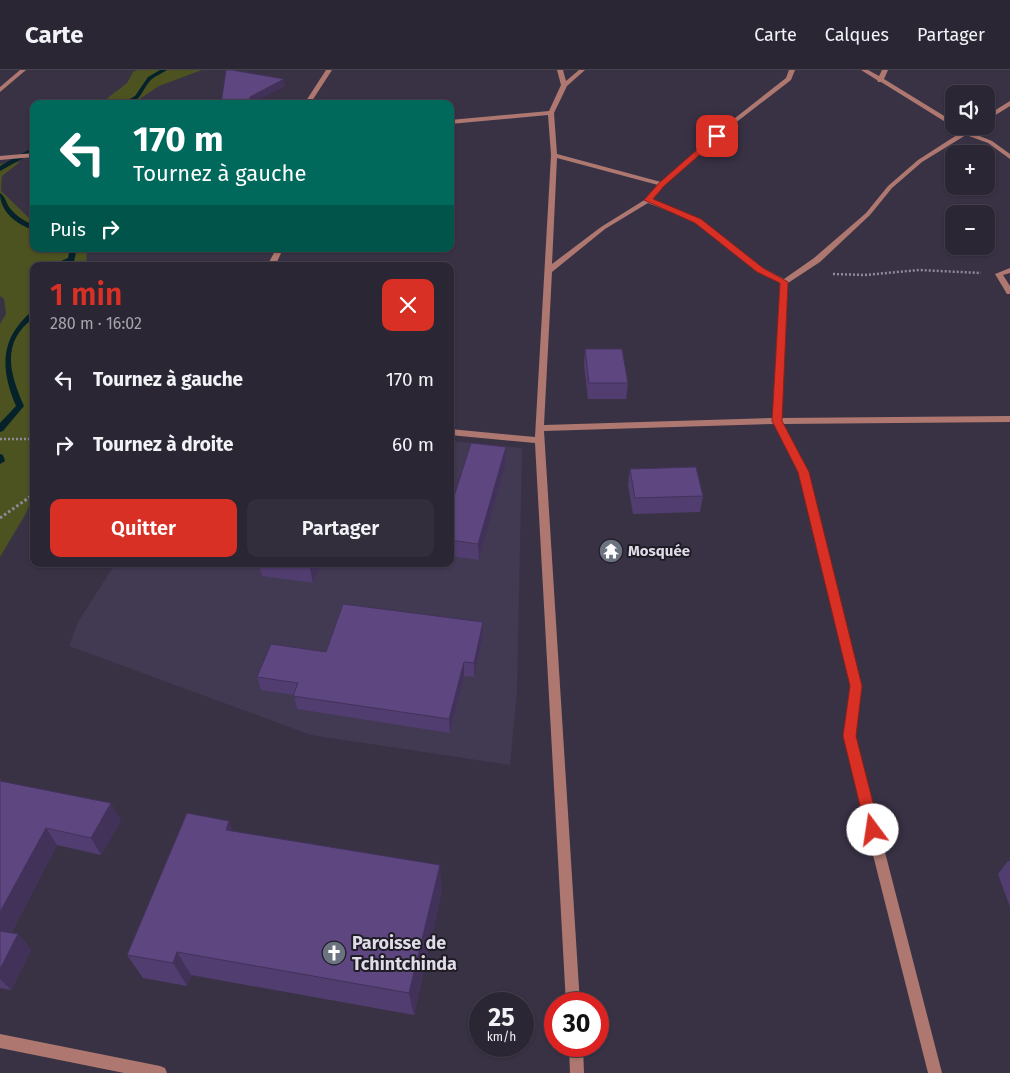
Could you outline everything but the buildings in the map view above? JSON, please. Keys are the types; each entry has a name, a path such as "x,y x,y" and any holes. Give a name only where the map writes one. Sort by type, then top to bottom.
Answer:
{"street":[{"path":"0,90 23,70"},
{"path":"309,100 328,70"},
{"path":"560,70 564,85"},
{"path":"572,992 539,440 554,154 551,113 564,85 582,70"},
{"path":"549,270 603,228 648,200 662,184 732,123 788,79 792,70"},
{"path":"864,70 924,105 945,120"},
{"path":"880,81 884,70"},
{"path":"995,113 1010,104"},
{"path":"454,122 551,113"},
{"path":"784,282 817,260 868,214 890,187 920,161 962,135"},
{"path":"971,135 990,142 1010,157"},
{"path":"554,154 662,184"},
{"path":"0,158 30,155"},
{"path":"648,200 698,221 760,270 784,282"},
{"path":"1010,270 999,274 1010,292"},
{"path":"784,282 777,421 803,472 854,676 856,686 850,736 935,1073"},
{"path":"540,428 777,421 1010,420"},
{"path":"454,432 539,440"},
{"path":"0,1041 160,1073"},
{"path":"577,1057 578,1073"}],"path":[{"path":"829,274 865,275 919,270 999,274"},
{"path":"0,440 30,439"},
{"path":"0,518 30,497"}],"shaded area":[{"path":"454,441 522,448 517,690 510,765 311,735 69,646 78,622 113,567 454,567"}],"green space":[{"path":"137,70 202,70 159,86 138,100 105,100 127,83 133,72"},
{"path":"20,162 2,176 1,191 30,219 30,252 87,252 86,262 30,262 30,504 0,557 0,324 6,314 4,299 0,296 0,164"}],"waterway":[{"path":"131,100 137,97 150,78 164,70"},
{"path":"0,169 30,151"},
{"path":"0,195 7,209 24,224 30,226"},
{"path":"64,262 71,259 72,252"},
{"path":"0,429 20,406 7,372 6,356 8,347 21,324 30,317"}],"place":[{"name":"Mosquée","path":"611,551"},
{"name":"Paroisse de Tchintchinda","path":"334,953"}],"route":[{"path":"717,136 662,184 648,200 663,208 698,221 722,238 760,270 784,282 777,421 803,472 856,686 850,736 873,830"}]}
